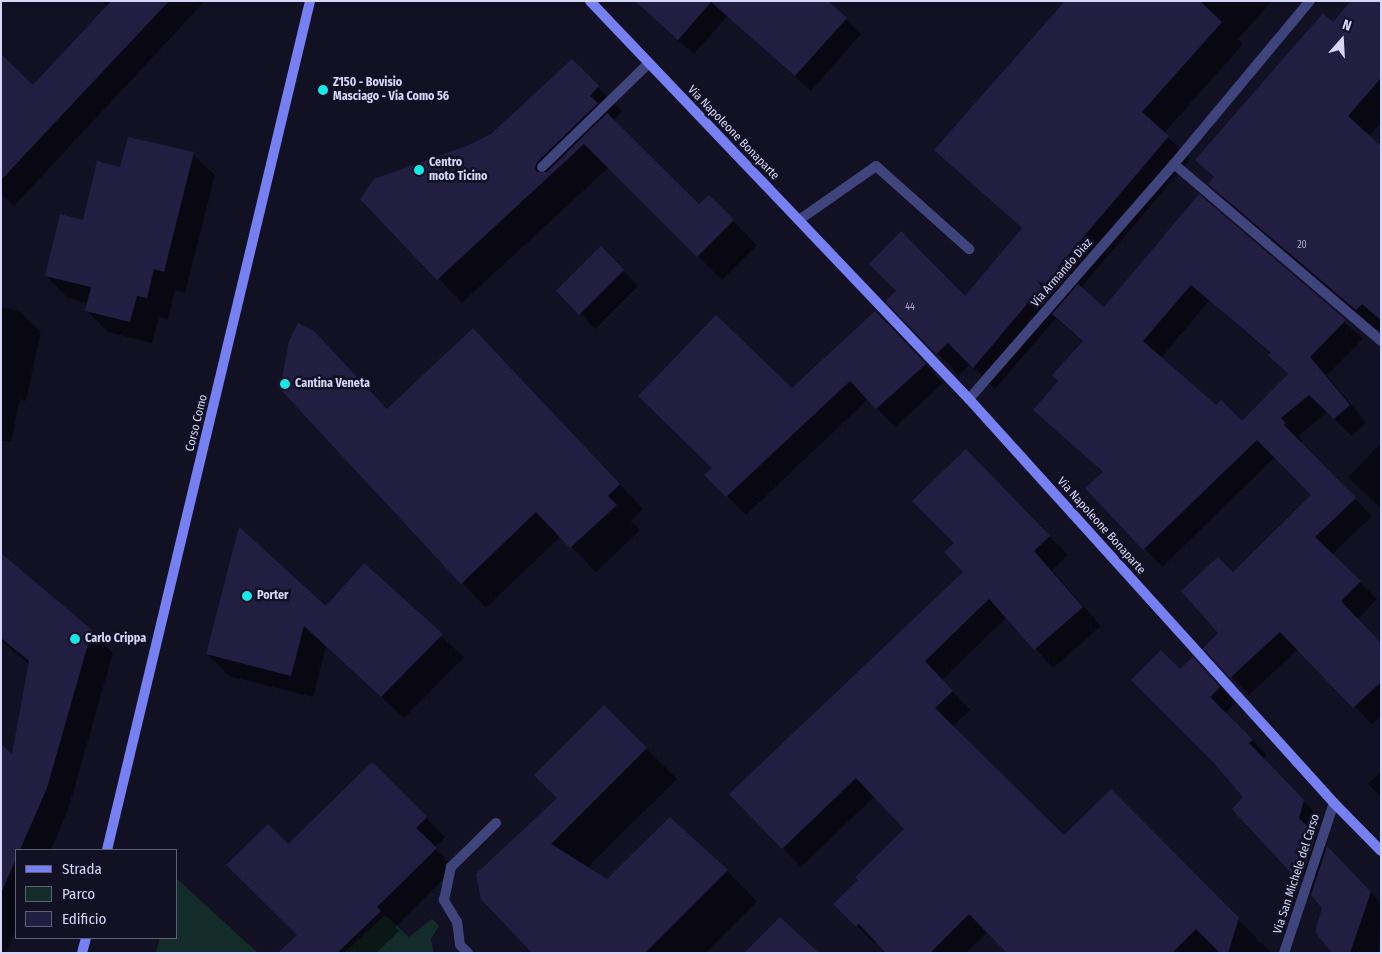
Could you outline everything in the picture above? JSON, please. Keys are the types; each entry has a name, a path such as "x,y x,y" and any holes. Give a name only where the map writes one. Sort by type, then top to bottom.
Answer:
{"street":[{"name":"Corso Como","path":"107,849 310,1"},
{"name":"Via Napoleone Bonaparte","path":"590,1 969,399 1334,803 1381,851"},
{"name":"Via Armando Diaz","path":"969,399 1174,164 1310,1"},
{"path":"542,167 649,63"},
{"path":"1174,164 1381,341"},
{"path":"799,220 876,166 969,249"},
{"name":"Via San Michele del Carso","path":"1284,953 1334,803"},
{"path":"468,953 460,945 457,922 444,900 450,868 496,823"},
{"path":"82,953 86,939"}],"green space":[{"path":"178,880 258,953 156,953 160,939 178,939"},
{"path":"385,915 409,937 432,919 439,926 431,939 434,953 344,953"}],"building":[{"path":"111,1 169,1 1,180 1,54 33,85"},
{"path":"635,1 828,1 847,18 795,76 711,2 678,40"},
{"path":"1065,1 1200,1 1222,22 1142,112 1169,136 1058,267 1068,275 1042,305 1033,297 973,368 948,343 936,354 885,301 896,291 869,264 901,231 965,296 1022,228 934,150"},
{"path":"1351,1 1381,1 1381,78 1348,116 1381,146 1381,320 1362,304 1356,310 1208,184 1214,177 1195,160 1323,13 1333,22"},
{"path":"572,59 599,86 590,96 598,103 537,162 535,168 537,172 547,172 607,113 699,204 709,195 734,220 697,257 584,144 437,280 360,199 374,179 469,145 491,134"},
{"path":"128,137 194,152 164,272 154,269 147,298 137,296 130,322 85,311 91,287 45,276 60,214 83,220 97,161 120,167"},
{"path":"1199,194 1346,320 1310,357 1350,405 1334,419 1309,395 1281,418 1286,423 1284,425 1356,498 1315,537 1361,581 1341,601 1381,643 1381,682 1353,708 1280,632 1230,678 1203,648 1218,633 1181,591 1218,557 1233,572 1311,495 1257,440 1143,550 1085,488 1103,472 1033,410 1058,381 1052,375 1083,341 1052,314 1078,284 1104,307","holes":["1191,285 1271,353 1268,355 1288,374 1242,421 1221,400 1216,405 1143,341"]},
{"path":"601,246 624,270 579,315 556,291"},
{"path":"875,311 926,364 876,409 850,381 726,497 704,475 712,468 638,396 716,315 792,388"},
{"path":"298,323 314,331 387,409 473,328 620,484 608,496 617,505 570,548 536,512 461,584 280,389 289,341"},
{"path":"966,449 1050,536 1034,551 1083,607 1034,650 989,599 925,661 953,691 935,708 1064,835 1111,789 1239,918 1228,953 1220,953 1196,929 1172,953 1007,953 969,914 930,953 886,953 859,924 856,927 833,904 858,880 855,877 904,829 856,778 782,849 729,794 963,572 944,552 954,543 912,501"},
{"path":"239,527 326,606 364,563 443,634 381,697 304,626 291,676 206,654"},
{"path":"1,553 92,630 47,788 20,849 15,849 15,861 1,893 1,744 12,754 29,661 1,638"},
{"path":"1161,650 1180,669 1193,657 1220,687 1210,697 1253,740 1249,743 1304,800 1299,818 1316,835 1300,883 1232,809 1243,797 1213,762 1131,680"},
{"path":"604,705 647,748 551,844 607,879 670,817 728,870 645,953 532,953 481,899 476,874 557,798 534,775"},
{"path":"372,762 427,817 416,828 437,848 377,907 381,911 337,953 278,953 297,935 226,865 268,824 288,844"},
{"path":"1327,846 1371,892 1350,953 1332,953 1315,932 1322,908 1311,895"},
{"path":"780,917 819,953 744,953"}],"place":[{"name":"Z150 - Bovisio Masciago - Via Como 56","path":"323,90"},
{"name":"Centro moto Ticino","path":"419,170"},
{"name":"Cantina Veneta","path":"285,384"},
{"name":"Porter","path":"247,596"},
{"name":"Carlo Crippa","path":"75,639"}]}
